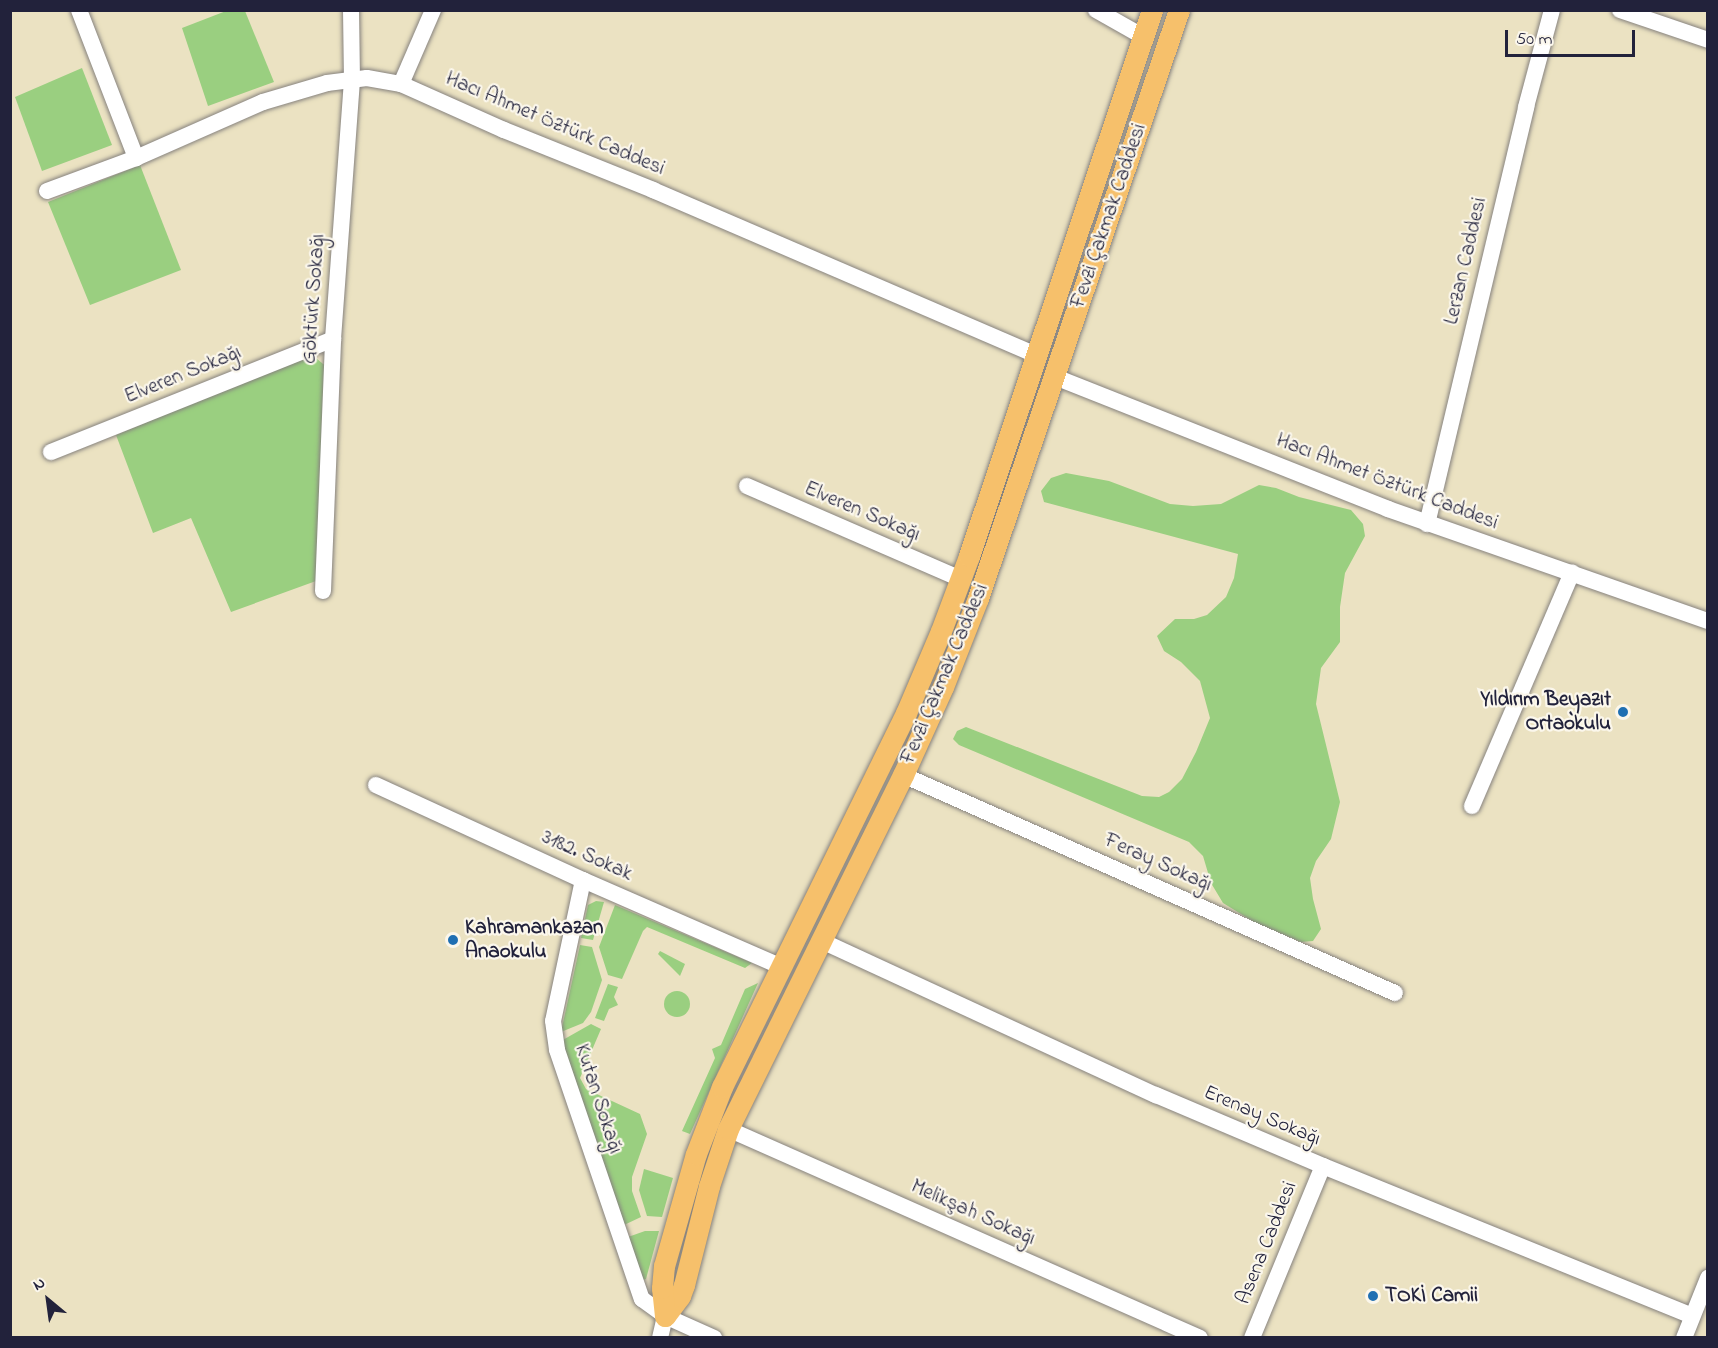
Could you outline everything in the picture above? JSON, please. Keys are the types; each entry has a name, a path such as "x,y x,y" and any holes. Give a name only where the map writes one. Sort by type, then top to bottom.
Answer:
{"main road":[{"name":"Fevzi Çakmak Caddesi","path":"665,1316 662,1288 664,1266 696,1154 722,1087 906,713 961,579 1152,10"},
{"name":"Fevzi Çakmak Caddesi","path":"665,1316 680,1296 684,1285 709,1186 728,1129 903,775 943,687 978,598 1179,10"}],"street":[{"path":"79,10 136,158"},
{"name":"Göktürk Sokağı","path":"323,591 333,339 352,81 351,10"},
{"path":"401,84 433,10"},
{"path":"1096,10 1144,37"},
{"name":"Lerzan Caddesi","path":"1427,524 1518,142 1552,10"},
{"path":"1620,10 1707,40"},
{"name":"Hacı Ahmet Öztürk Caddesi","path":"47,191 136,158 263,102 327,83 367,78 401,84 504,130 829,264 1036,355"},
{"name":"Elveren Sokağı","path":"51,452 333,339"},
{"name":"Hacı Ahmet Öztürk Caddesi","path":"1055,376 1427,524 1707,621"},
{"name":"Elveren Sokağı","path":"747,486 961,579"},
{"path":"1473,806 1572,573"},
{"name":"Feray Sokağı","path":"903,775 1395,993"},
{"name":"3182. Sokak","path":"376,785 583,880 780,966"},
{"name":"Kutan Sokağı","path":"583,880 553,1032 635,1284 642,1299 665,1316 714,1338"},
{"name":"Erenay Sokağı","path":"822,941 1038,1043 1323,1166 1699,1309"},
{"name":"Melikşah Sokağı","path":"728,1129 1200,1338"},
{"name":"Asena Caddesi","path":"1252,1338 1323,1166"},
{"path":"1684,1338 1699,1309 1707,1278"},
{"name":"Fevzi Çakmak Caddesi","path":"660,1338 665,1316"}],"green space":[{"path":"226,11 245,11 274,82 208,106 182,28"},
{"path":"82,68 112,145 42,171 15,97"},
{"path":"140,165 181,270 90,305 48,202"},
{"path":"311,354 328,368 316,581 231,612 191,518 153,533 116,435"},
{"path":"1066,473 1109,481 1170,504 1193,506 1221,504 1259,485 1351,510 1363,524 1365,536 1345,573 1340,607 1340,642 1321,668 1316,704 1340,802 1331,839 1316,861 1310,878 1321,929 1313,941 1301,942 1254,922 1223,903 1211,883 1203,856 1189,842 959,745 953,739 957,731 966,727 1142,796 1159,797 1169,792 1182,779 1196,752 1210,718 1200,681 1181,662 1164,651 1157,636 1175,619 1194,619 1207,615 1226,597 1234,578 1238,554 1044,502 1041,491 1051,478"},
{"path":"596,901 604,902 593,940 581,938 588,905"},
{"path":"615,905 752,963 745,968 647,927 643,931 622,979 608,975 599,947"},
{"path":"580,945 592,947 602,980 591,1012 583,1023 561,1032"},
{"path":"660,951 685,964 680,976 658,954"},
{"path":"758,983 690,1134 682,1131 715,1058 712,1049 721,1045 745,989"},
{"path":"608,984 618,987 614,997 618,1005 609,1009 604,1021 595,1018"},
{"path":"677,991 686,995 690,1004 686,1013 677,1017 668,1013 664,1004 668,995"},
{"path":"591,1024 601,1029 580,1078 586,1089 640,1114 647,1134 632,1177 632,1191 641,1217 624,1225 561,1041"},
{"path":"644,1169 673,1178 662,1217 647,1216 639,1190"},
{"path":"645,1231 659,1231 646,1279 643,1280 628,1237"}],"place":[{"name":"Yıldırım Beyazıt Ortaokulu","path":"1623,712"},
{"name":"Kahramankazan Anaokulu","path":"453,940"},
{"name":"TOKİ Camii","path":"1373,1296"}]}
